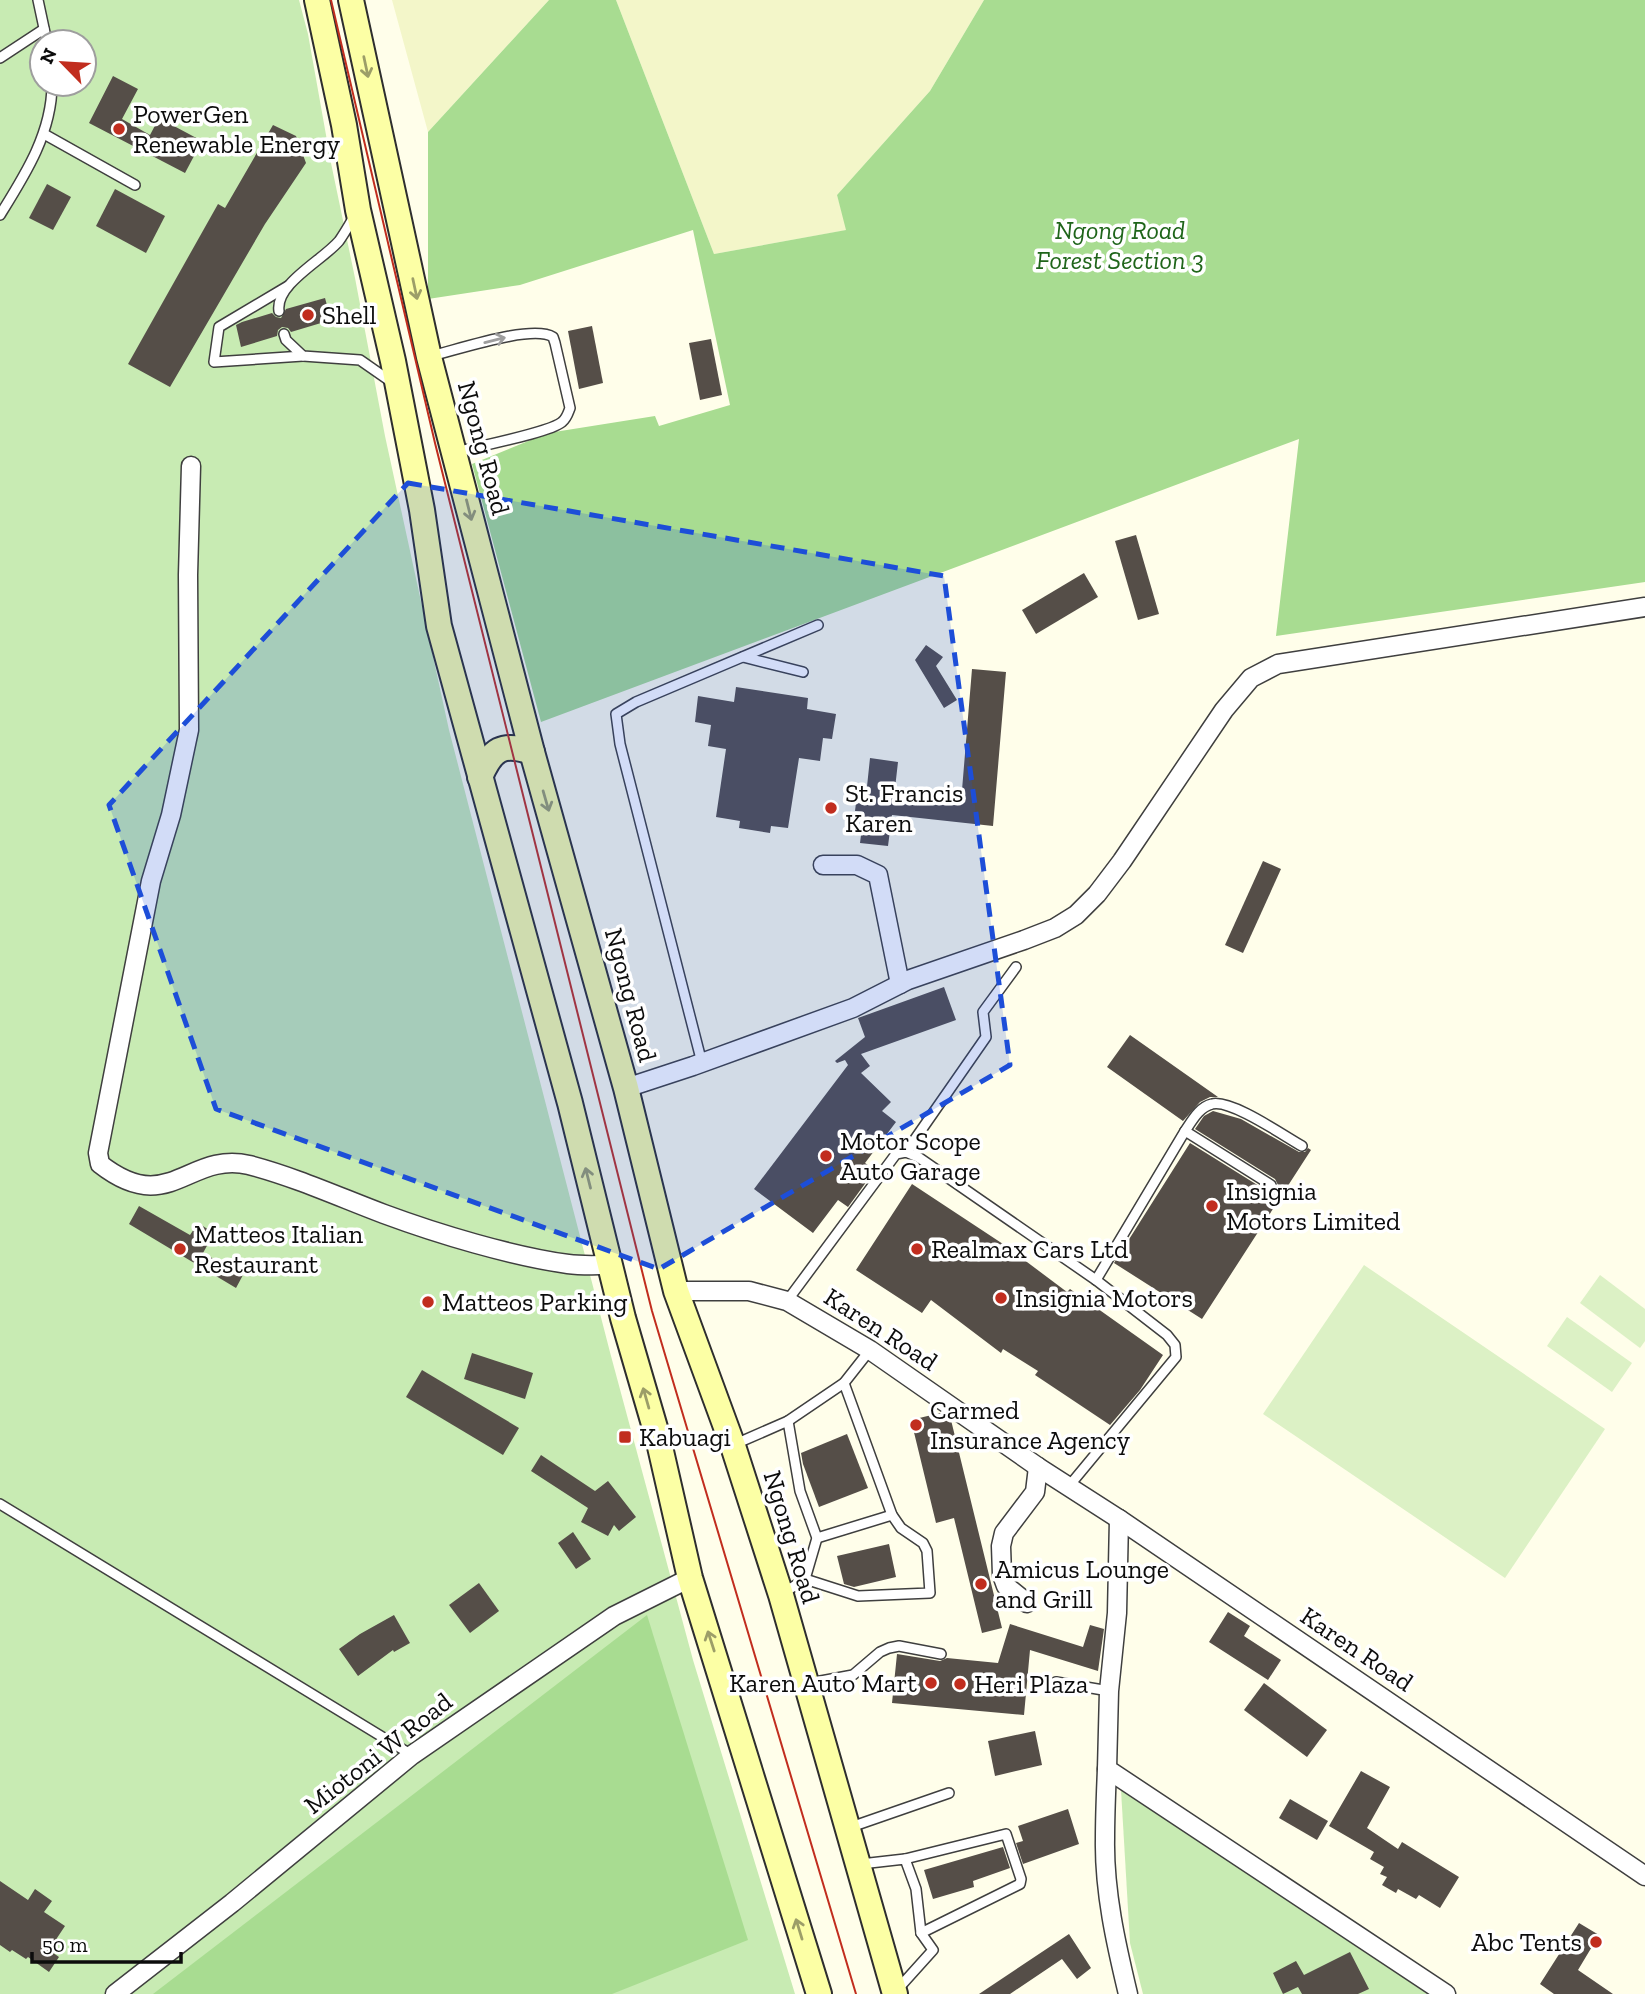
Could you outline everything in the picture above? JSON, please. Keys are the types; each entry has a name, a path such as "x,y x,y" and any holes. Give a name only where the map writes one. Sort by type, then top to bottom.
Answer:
{"main road":[{"path":"317,0 422,510 439,626 570,1103 610,1265 658,1438 690,1578 819,1994"},
{"name":"Ngong Road","path":"351,0 429,357 532,752 626,1087 676,1291 733,1446 781,1595 804,1684 849,1828 895,1994"},
{"path":"480,777 489,757 499,749 514,746 532,752"}],"street":[{"path":"191,466 188,575 189,730 171,815 151,881 98,1153 100,1164 130,1181 148,1186 181,1179 218,1163 230,1161 303,1183 387,1215 475,1243 569,1265 610,1265"},
{"path":"626,1087 702,1063 853,1008 900,984 1055,928 1076,915 1097,894 1122,860 1224,710 1251,678 1278,664 1645,607"},
{"path":"823,865 857,865 878,875 900,984"},
{"name":"Karen Road","path":"676,1291 750,1290 787,1301 870,1350 1645,1876"},
{"path":"1027,1603 1006,1586 1002,1575 1001,1546 1004,1533 1035,1492 1038,1466"},
{"path":"1119,1519 1117,1613 1109,1691 1104,1842 1108,1894 1128,1994"},
{"name":"Miotoni W Road","path":"115,1994 232,1903 412,1755 614,1616 690,1578"},
{"path":"1107,1769 1446,1994"}],"lane":[{"path":"38,0 44,28"},
{"path":"0,58 28,40"},
{"path":"0,215 44,134 50,115 51,98"},
{"path":"44,134 135,185"},
{"path":"359,210 338,242 288,286 219,327 214,362 303,356 360,360 397,386"},
{"path":"279,311 278,306 288,286"},
{"path":"429,357 513,336 538,332 554,337 570,408 568,415 561,423 541,431 455,452"},
{"path":"284,334 286,340 303,356"},
{"path":"702,1063 620,744 616,714 636,702 818,625"},
{"path":"743,657 803,672"},
{"path":"906,1152 986,1037 983,1012 1016,967"},
{"path":"1096,1280 1199,1111 1220,1103 1302,1146"},
{"path":"1185,1131 1271,1185"},
{"path":"787,1301 895,1154 906,1152 918,1157 1096,1280 1167,1335 1175,1345 1176,1357 1069,1486"},
{"path":"733,1446 789,1421 844,1383 870,1350"},
{"path":"805,1579 858,1596 930,1593 927,1550 917,1538 901,1528 892,1515 844,1383"},
{"path":"781,1595 805,1579 817,1538 800,1491 789,1421"},
{"path":"0,1504 412,1755"},
{"path":"817,1538 892,1515"},
{"path":"804,1684 852,1675 889,1648 899,1646 941,1654"},
{"path":"1056,1682 1109,1691"},
{"path":"849,1828 949,1793"},
{"path":"859,1865 905,1859 1006,1834 1021,1879 1020,1884 921,1933"},
{"path":"895,1994 933,1950 921,1933 916,1889 905,1859"}],"highlighted area":[{"path":"408,483 944,576 1010,1065 659,1269 216,1109 109,805"}],"green space":[{"path":"0,0 299,0 308,34 385,436 449,730 611,1356 693,1660 795,1994 0,1994"},
{"path":"392,0 549,0 428,132"},
{"name":"Ngong Road Forest Section 3","path":"549,0 616,0 714,254 846,230 837,195 930,91 984,0 1645,0 1645,582 1276,636 1299,439 541,722 472,464 548,433 655,416 659,426 730,405 693,230 520,285 428,299 428,132"},
{"path":"616,0 984,0 930,91 837,195 847,230 714,254"},
{"path":"1364,1265 1605,1429 1505,1578 1263,1414"},
{"path":"1600,1275 1645,1309 1645,1341 1640,1348 1580,1303"},
{"path":"1567,1317 1632,1363 1612,1392 1547,1346"},
{"path":"647,1615 748,1940 612,1994 153,1994"},
{"path":"1121,1790 1428,1994 1143,1994 1130,1943"}],"building":[{"name":"PowerGen Renewable Energy","path":"113,76 138,89 122,119 150,135 159,118 202,141 185,173 89,123"},
{"path":"273,125 296,136 306,163 265,224 170,387 128,364 218,204 225,208"},
{"path":"47,184 71,197 53,230 29,218"},
{"path":"115,189 165,216 146,253 96,226"},
{"path":"325,298 331,320 291,332 282,327 277,336 241,347 236,325 272,313 281,318 286,309"},
{"path":"592,326 603,383 579,389 568,331"},
{"path":"711,339 722,395 700,400 689,343"},
{"path":"1136,535 1159,614 1138,620 1115,541"},
{"path":"1084,573 1098,597 1036,634 1022,610"},
{"path":"926,645 943,657 936,666 957,700 944,708 915,660"},
{"path":"972,669 1006,672 993,826 892,815 888,846 860,843 864,812 855,811 857,795 866,796 870,758 898,762 894,797 937,802 938,788 962,790"},
{"path":"736,687 808,698 807,709 836,714 832,739 823,738 820,761 799,758 788,828 771,826 770,833 739,828 740,821 716,817 726,749 708,746 711,725 695,722 698,696 734,702"},
{"path":"1263,861 1281,869 1243,953 1225,945"},
{"name":"Motor Scope Auto Garage","path":"944,987 956,1020 861,1054 870,1066 861,1073 891,1102 882,1111 896,1122 865,1163 875,1170 848,1207 838,1200 813,1233 754,1189 848,1065 845,1060 837,1063 835,1061 865,1037 858,1018"},
{"path":"1130,1035 1218,1097 1210,1097 1200,1102 1183,1121 1107,1067"},
{"name":"Insignia Motors Limited","path":"1213,1111 1241,1119 1299,1152 1305,1152 1308,1148 1311,1150 1202,1319 1114,1263 1190,1143 1267,1191 1276,1189 1278,1185 1275,1179 1195,1129 1204,1116"},
{"path":"912,1184 1003,1244 1067,1292 1070,1289 1163,1355 1140,1390 1110,1425 1035,1375 1038,1371 1003,1349 1001,1353 931,1300 922,1313 856,1270"},
{"name":"Matteos Italian Restaurant","path":"139,1206 190,1235 198,1223 214,1233 203,1253 243,1275 236,1288 129,1224"},
{"path":"472,1353 533,1373 525,1399 464,1379"},
{"path":"422,1370 519,1428 503,1455 406,1397"},
{"path":"940,1413 951,1420 1002,1628 982,1633 954,1518 936,1523 911,1420"},
{"path":"847,1434 868,1488 819,1507 801,1453"},
{"path":"541,1455 595,1491 608,1481 636,1517 619,1531 614,1525 608,1536 581,1522 588,1508 531,1471"},
{"path":"573,1532 591,1559 576,1569 558,1543"},
{"path":"889,1544 896,1577 854,1587 844,1584 837,1556"},
{"path":"479,1583 499,1611 470,1633 449,1605"},
{"path":"1228,1612 1250,1626 1244,1636 1281,1660 1268,1680 1209,1642"},
{"path":"394,1615 410,1643 394,1652 393,1650 358,1676 339,1649"},
{"name":"Heri Plaza","path":"1010,1624 1083,1647 1090,1625 1104,1629 1098,1671 1030,1650 1024,1715 892,1703 897,1654 940,1661 947,1658 998,1663"},
{"path":"1264,1683 1327,1730 1307,1757 1244,1710"},
{"path":"1035,1731 1042,1765 995,1776 988,1741"},
{"path":"1361,1771 1390,1787 1367,1828 1398,1849 1402,1842 1459,1877 1440,1908 1419,1895 1416,1899 1398,1889 1396,1893 1382,1885 1387,1877 1380,1874 1384,1867 1370,1859 1374,1852 1329,1826"},
{"path":"1290,1799 1328,1821 1317,1840 1279,1818"},
{"path":"1068,1809 1079,1844 1023,1864 1016,1843 1023,1841 1018,1826"},
{"path":"1003,1847 1010,1868 973,1881 974,1887 933,1899 924,1870"},
{"path":"0,1881 28,1900 35,1889 52,1901 44,1912 65,1926 49,1950 59,1957 49,1972 28,1957 26,1959 0,1945"},
{"path":"1579,1923 1599,1935 1578,1970 1613,1994 1554,1994 1540,1984"},
{"path":"1069,1934 1091,1968 1077,1979 1062,1959 1010,1994 979,1994"},
{"path":"1350,1952 1369,1989 1358,1994 1302,1994 1298,1987 1283,1994 1273,1973 1296,1961 1304,1975"}],"tram line":[{"path":"331,0 435,443 652,1311 856,1994"}],"place":[{"name":"PowerGen Renewable Energy","path":"119,129"},
{"name":"Shell","path":"308,315"},
{"name":"St. Francis Karen","path":"831,808"},
{"name":"Motor Scope Auto Garage","path":"826,1156"},
{"name":"Insignia Motors Limited","path":"1212,1206"},
{"name":"Matteos Italian Restaurant","path":"180,1249"},
{"name":"Realmax Cars Ltd","path":"917,1249"},
{"name":"Insignia Motors","path":"1001,1298"},
{"name":"Matteos Parking","path":"428,1302"},
{"name":"Carmed Insurance Agency","path":"916,1425"},
{"name":"Kabuagi","path":"625,1437"},
{"name":"Amicus Lounge and Grill","path":"981,1584"},
{"name":"Karen Auto Mart","path":"931,1683"},
{"name":"Heri Plaza","path":"960,1684"},
{"name":"Abc Tents","path":"1596,1942"}]}
